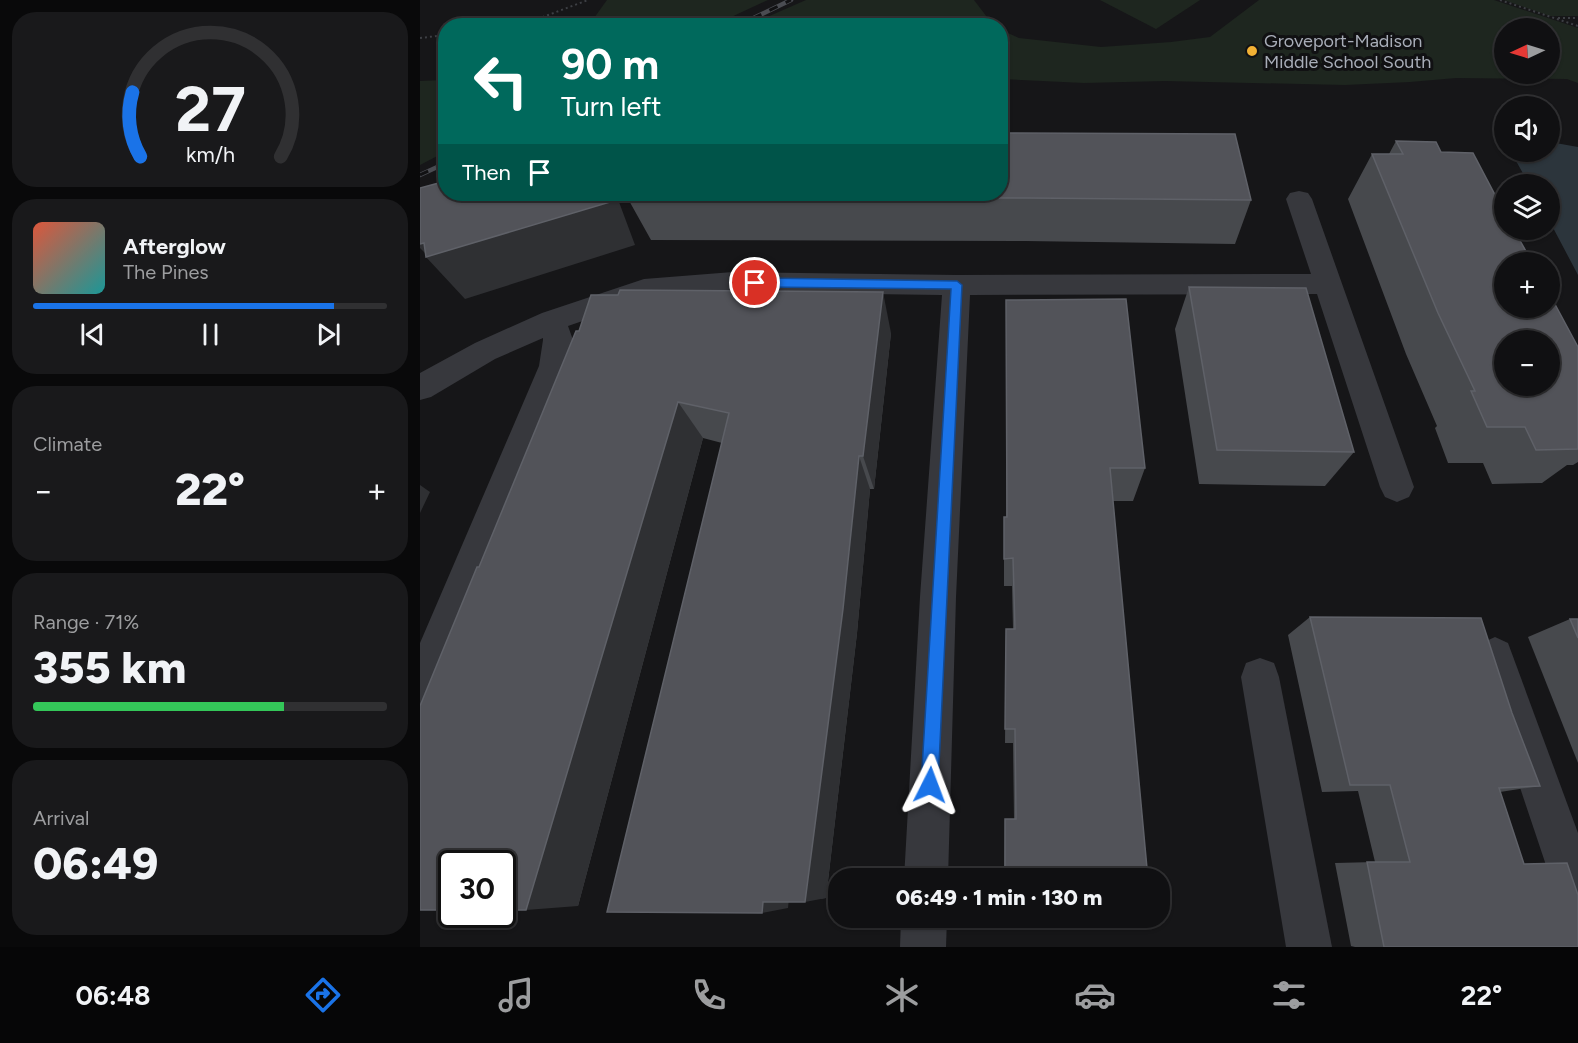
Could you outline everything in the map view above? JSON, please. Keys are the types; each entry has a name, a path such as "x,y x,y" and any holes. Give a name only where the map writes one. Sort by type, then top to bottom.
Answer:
{"street":[{"path":"1299,199 1397,487"},
{"path":"420,388 484,351 552,321 644,289 733,282 957,285 1329,284"},
{"path":"926,868 938,597 957,285"},
{"path":"420,688 554,366 558,340 552,321"},
{"path":"1495,656 1578,895"},
{"path":"1260,677 1309,947"},
{"path":"922,947 923,928"}],"path":[{"path":"543,18 588,0"},
{"path":"1500,0 1554,18"},
{"path":"1560,18 1578,18"},
{"path":"1560,20 1578,26"},
{"path":"420,38 438,36"}],"shaded area":[{"path":"607,0 768,0 729,18 594,18"},
{"path":"806,0 974,0 988,18 765,18"},
{"path":"1100,0 1200,0 1156,29"},
{"name":"Groveport-Madison Middle School South","path":"1259,0 1494,0 1548,18 1494,18 1494,78 1456,78 1345,85 1165,81 1084,83 1008,79 1008,33 1019,38 1101,47 1210,37"},
{"path":"1504,0 1578,0 1578,16 1550,16"},
{"name":"Groveport-Madison Middle School South","path":"1560,22 1578,28 1578,83 1560,79"},
{"path":"438,80 438,156 420,165 420,81"},
{"path":"1560,144 1578,147 1578,275 1560,240 1560,174 1523,174 1517,162 1560,162"}],"building":[{"path":"1008,133 1235,134 1251,200 1008,198"},
{"path":"1396,141 1436,142 1441,152 1473,153 1494,193 1494,240 1520,240 1526,252 1494,252 1494,318 1560,318 1560,314 1578,347 1578,449 1536,450 1525,427 1487,427 1471,391 1475,391 1438,313 1372,154 1403,154"},
{"path":"438,183 438,201 610,202 426,257 424,243 420,244 420,188"},
{"path":"1189,287 1306,288 1354,452 1217,450"},
{"path":"620,290 883,292 863,456 859,456 843,609 805,902 763,902 762,913 607,912 729,413 678,402 526,910 516,910 516,850 438,850 438,910 420,910 420,706 576,331 579,331 591,295 618,295"},
{"path":"1126,299 1145,468 1110,468 1147,868 1005,868 1005,819 1016,819 1015,729 1005,729 1006,629 1015,629 1013,558 1004,559 1004,517 1007,517 1006,300"},
{"path":"1310,617 1481,618 1512,713 1540,786 1499,788 1524,864 1567,863 1578,895 1578,947 1384,947 1367,862 1410,862 1390,785 1350,785"},
{"path":"1570,619 1578,619 1578,638"}],"railway":[{"path":"754,18 791,0"},
{"path":"420,175 438,167"}],"place":[{"name":"Groveport-Madison Middle School South","path":"1252,51"}],"route":[{"path":"755,283 957,285 938,597 930,785"}]}
